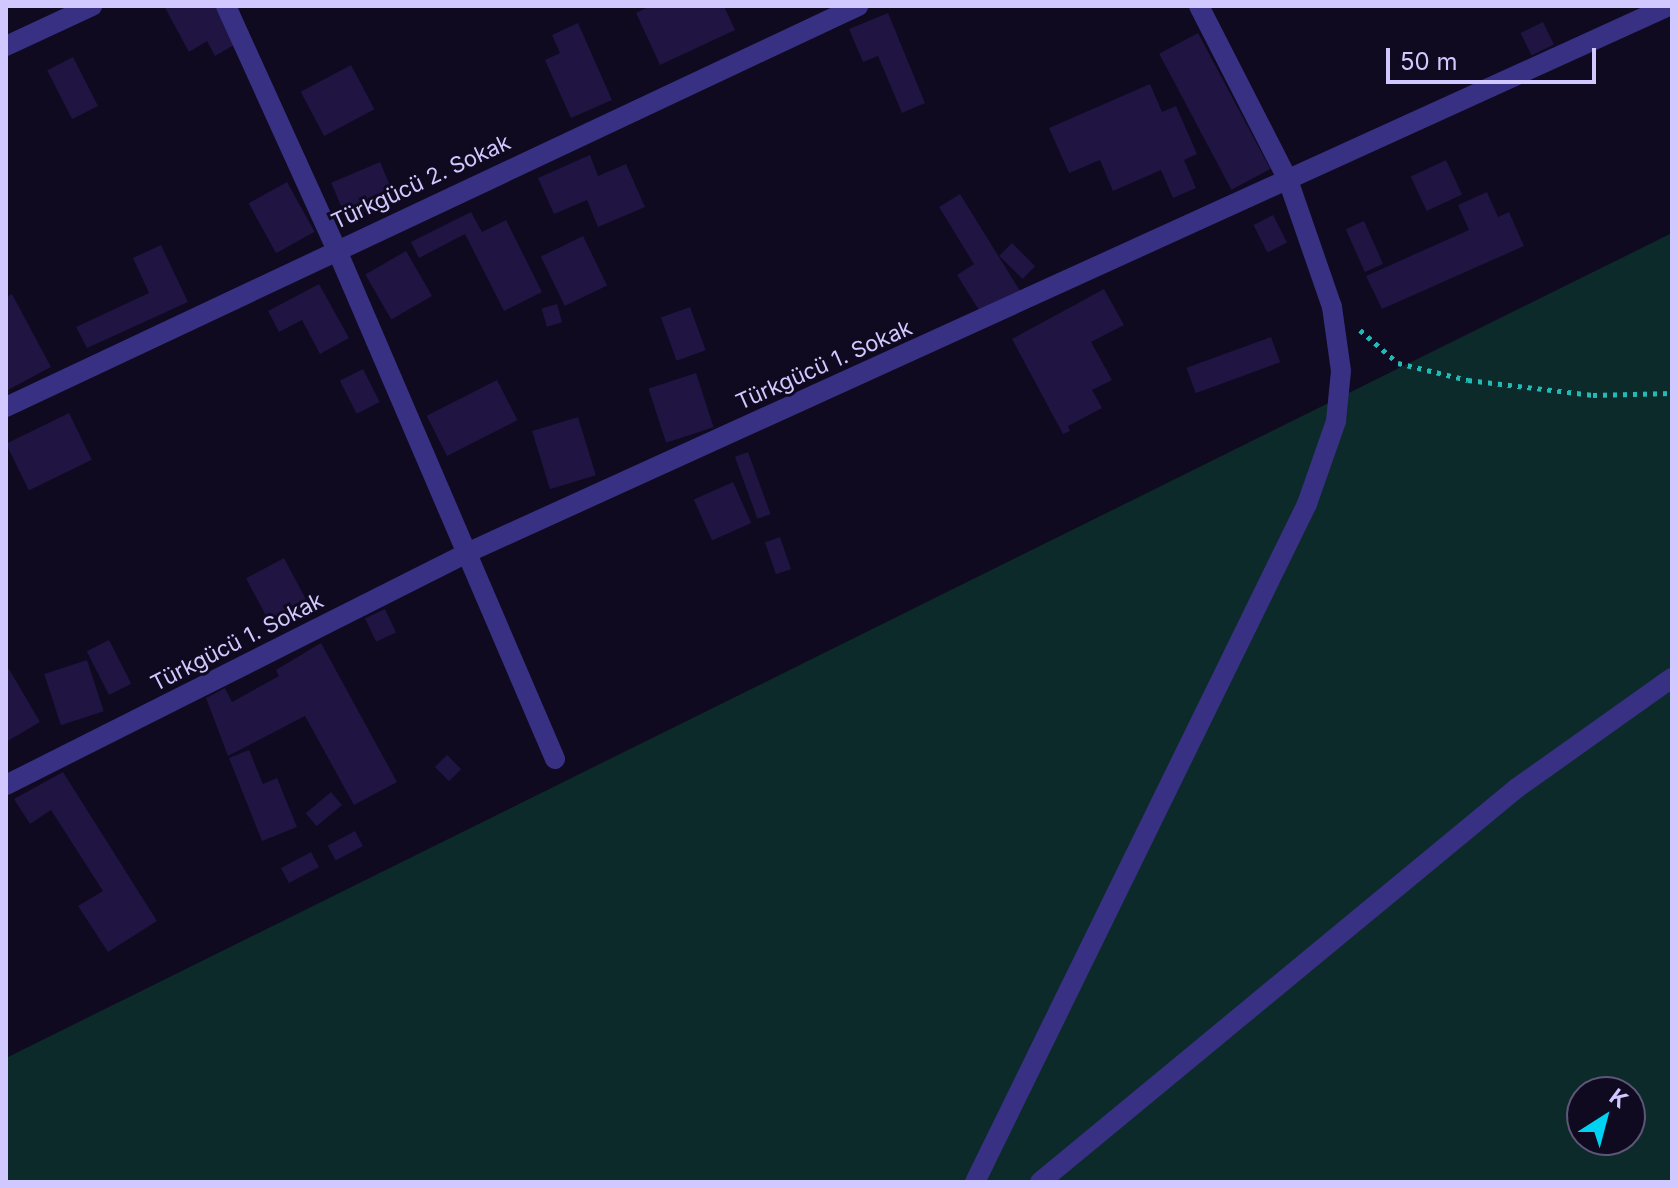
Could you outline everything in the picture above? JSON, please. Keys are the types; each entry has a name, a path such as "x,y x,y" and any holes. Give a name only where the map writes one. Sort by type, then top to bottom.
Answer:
{"street":[{"path":"6,46 57,14 92,6"},
{"path":"226,6 469,552 555,759"},
{"name":"Türkgücü 2. Sokak","path":"6,407 336,248 858,6"},
{"path":"975,1182 1307,504 1336,421 1341,371 1332,307 1288,180 1199,6"},
{"name":"Türkgücü 1. Sokak","path":"6,785 469,552 1669,6"},
{"path":"1040,1182 1517,788 1672,678"}],"path":[{"path":"1332,307 1398,363 1525,390 1672,393"}],"green space":[{"path":"1672,233 1672,1182 6,1182 6,1058"}],"building":[{"path":"164,6 219,6 239,42 215,56 207,41 189,52"},
{"path":"650,6 724,6 735,30 660,65 636,13"},
{"path":"888,13 925,103 902,113 878,56 863,62 849,29"},
{"path":"1543,22 1554,44 1531,55 1521,33"},
{"path":"578,23 612,100 571,118 545,60 560,53 552,35"},
{"path":"1198,33 1270,169 1231,190 1159,54"},
{"path":"73,57 98,106 72,119 47,70"},
{"path":"351,65 374,109 324,136 301,92"},
{"path":"1150,84 1162,112 1176,106 1197,154 1184,160 1196,188 1173,198 1161,170 1113,191 1100,160 1069,173 1049,128"},
{"path":"590,155 598,176 626,164 645,207 598,227 587,200 554,214 538,178"},
{"path":"1446,160 1462,194 1427,211 1411,176"},
{"path":"380,162 396,199 347,220 331,183"},
{"path":"287,182 315,232 276,253 249,203"},
{"path":"1487,192 1498,217 1509,212 1524,246 1382,309 1366,276 1469,230 1458,205"},
{"path":"960,194 1020,291 982,315 957,275 974,264 939,207"},
{"path":"471,212 482,232 506,220 542,292 504,311 465,234 419,258 411,242"},
{"path":"1273,215 1287,243 1267,253 1253,225"},
{"path":"1364,221 1383,264 1365,272 1346,229"},
{"path":"583,236 607,285 565,306 541,257"},
{"path":"1012,243 1035,266 1023,279 999,256"},
{"path":"161,245 188,302 87,348 76,327 149,293 133,258"},
{"path":"406,251 432,296 391,320 365,274"},
{"path":"319,284 349,338 320,354 302,320 279,332 268,311"},
{"path":"1104,289 1124,325 1091,342 1112,380 1092,390 1102,408 1068,426 1070,431 1063,434 1012,339"},
{"path":"12,294 51,367 6,391 6,297"},
{"path":"557,304 562,322 547,327 542,308"},
{"path":"690,307 706,350 677,361 661,318"},
{"path":"1271,337 1280,362 1196,393 1186,368"},
{"path":"363,369 380,402 357,414 340,381"},
{"path":"696,373 714,427 666,443 648,388"},
{"path":"497,380 517,420 447,456 427,416"},
{"path":"69,413 92,460 29,490 6,444"},
{"path":"578,417 596,475 550,489 532,431"},
{"path":"748,452 771,514 757,519 735,457"},
{"path":"733,482 751,523 712,541 694,499"},
{"path":"780,537 791,569 776,574 765,542"},
{"path":"284,558 308,604 270,624 246,578"},
{"path":"385,609 396,633 376,642 365,618"},
{"path":"109,640 131,684 109,695 87,651"},
{"path":"321,643 397,782 354,805 305,716 228,756 206,698 225,688 232,702 279,676 276,670"},
{"path":"87,660 104,711 61,725 44,674"},
{"path":"9,669 40,722 6,742 6,670"},
{"path":"249,750 263,784 277,778 297,827 262,841 229,758"},
{"path":"447,755 461,769 449,781 435,767"},
{"path":"63,772 157,921 108,952 78,906 103,891 51,810 30,824 14,799"},
{"path":"331,792 342,805 317,826 306,813"},
{"path":"355,831 363,846 336,861 328,846"},
{"path":"311,852 319,867 289,883 281,868"}]}
